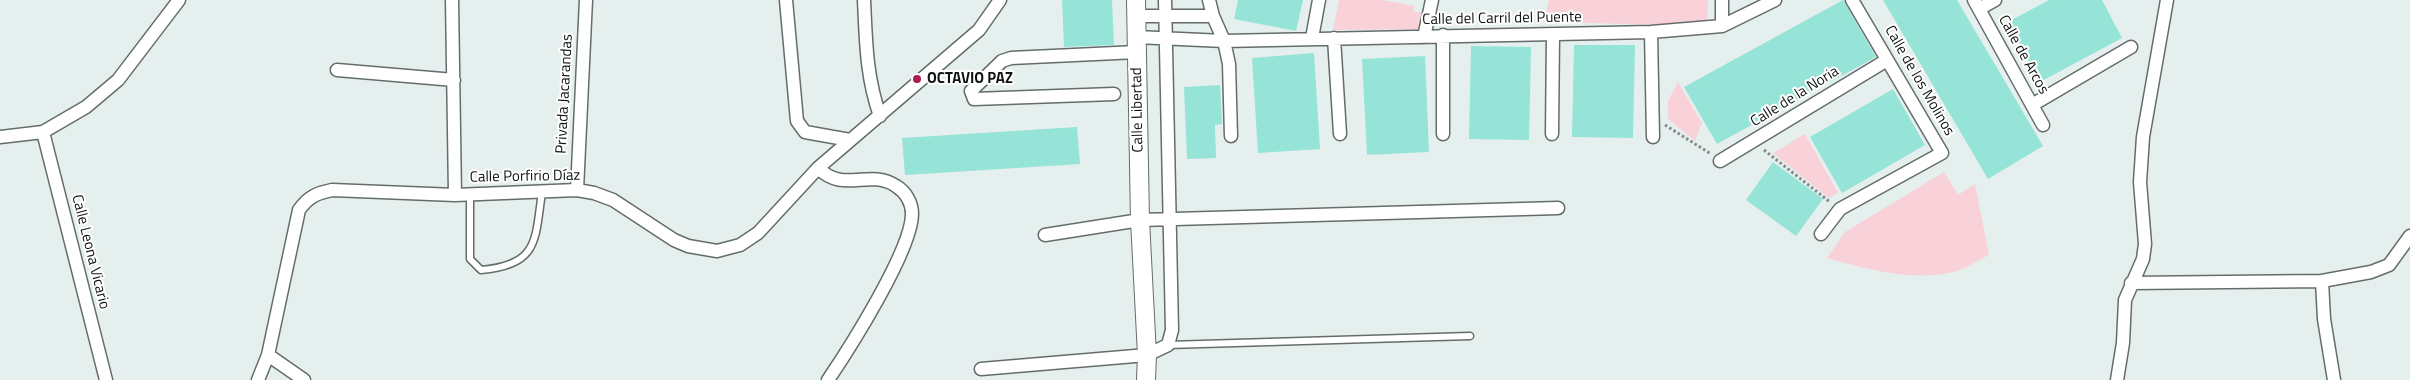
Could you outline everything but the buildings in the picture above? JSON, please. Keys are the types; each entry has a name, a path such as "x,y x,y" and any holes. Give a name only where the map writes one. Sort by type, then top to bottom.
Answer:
{"main road":[{"name":"Calle Libertad","path":"1136,8 1140,220 1147,355 1146,380"}],"street":[{"path":"0,137 43,132 86,107 118,80 179,0"},
{"path":"452,0 455,195"},
{"name":"Privada Jacarandas","path":"577,190 586,0"},
{"path":"786,0 794,112 797,121 805,132 850,140"},
{"path":"864,0 867,68 871,89 880,116"},
{"name":"Calle Porfirio Díaz","path":"258,380 268,355 294,226 299,210 306,200 318,193 332,190 470,195 577,190 594,193 613,200 674,240 706,250 717,251 740,245 758,234 818,168 979,30 1000,0"},
{"path":"981,369 1147,355 1168,345 1172,330 1164,0"},
{"path":"1209,0 1213,16 1224,41 1229,64 1231,136"},
{"path":"1312,38 1319,0"},
{"path":"1424,36 1432,0"},
{"path":"1722,0 1722,26"},
{"name":"Calle del Carril del Puente","path":"1114,94 974,99 971,91 1002,61 1011,58 1166,40 1224,41 1651,32 1722,26 1775,0"},
{"name":"Calle de los Molinos","path":"1840,209 1942,153 1852,0"},
{"path":"1977,5 1995,0"},
{"path":"2117,380 2123,343 2125,300 2143,259 2145,244 2140,182 2143,137 2167,0"},
{"name":"Calle de Arcos","path":"1977,5 2043,125"},
{"path":"1136,8 1165,16 1213,16"},
{"path":"1651,32 1653,137"},
{"path":"1443,35 1443,134"},
{"path":"1552,134 1553,35"},
{"path":"1334,38 1340,134"},
{"path":"2032,106 2131,47"},
{"name":"Calle de la Noria","path":"1720,161 1886,60"},
{"path":"337,70 454,80"},
{"name":"Calle Leona Vicario","path":"43,132 106,380"},
{"path":"818,168 827,178 837,181 874,179 897,186 906,194 911,204 912,215 897,259 851,347 828,380"},
{"path":"1045,235 1140,220 1558,208"},
{"path":"1821,234 1840,209"},
{"path":"2131,283 2322,281 2372,272 2389,264 2410,236"},
{"path":"2322,281 2324,319 2334,380"},
{"path":"268,355 304,380"}],"lane":[{"path":"470,195 470,259 481,270 501,268 526,256 535,238 542,192"},
{"path":"1168,345 1470,336"}],"path":[{"path":"1652,116 1720,161"},
{"path":"1754,142 1840,209"}],"shaded area":[{"path":"1339,0 1383,0 1415,6 1413,11 1424,13 1421,29 1333,30"},
{"path":"1549,0 1708,0 1707,26 1544,22"},
{"path":"1678,82 1702,123 1695,141 1668,119 1668,101"},
{"path":"1805,134 1838,193 1829,198 1773,153"},
{"path":"1944,172 1958,195 1975,184 1989,255 1958,271 1922,276 1890,273 1827,258 1845,232"}],"place":[{"name":"OCTAVIO PAZ","path":"917,79"}]}
